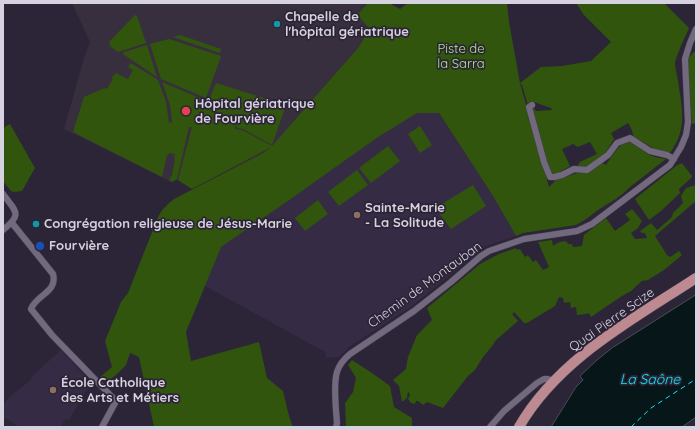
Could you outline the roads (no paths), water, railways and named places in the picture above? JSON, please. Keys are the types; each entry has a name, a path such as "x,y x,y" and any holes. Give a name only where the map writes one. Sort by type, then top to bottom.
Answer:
{"main road":[{"name":"Quai Pierre Scize","path":"519,427 533,406 553,381 578,358 601,340 696,278"}],"street":[{"name":"Chemin de Montauban","path":"336,427 337,372 341,363 350,354 414,311 489,251 524,238 570,233 582,229 592,224 670,165 684,140 688,122 685,59 696,29"},
{"path":"532,105 529,107 530,114 550,177 562,175 574,169 587,170 608,155 617,143 630,138 650,151 667,155 674,159"},
{"path":"3,194 15,211 16,216 12,223 3,230"},
{"path":"12,223 53,274 54,280 52,287 33,304 31,309 70,354 114,399 115,403 102,427"},
{"path":"490,427 504,411 537,383 544,379 553,381"}],"water":[{"name":"La Saône","path":"696,295 696,417 682,427 551,427 576,387 583,380 580,376 597,360 612,348"}],"place":[{"name":"Chapelle de l'hôpital gériatrique","path":"277,24"},
{"name":"Hôpital gériatrique de Fourvière","path":"186,111"},
{"name":"Sainte-Marie - La Solitude","path":"357,215"},
{"name":"Congrégation religieuse de Jésus-Marie","path":"36,224"},
{"name":"Fourvière","path":"40,246"},
{"name":"École Catholique des Arts et Métiers","path":"53,390"}],"park label":[{"name":"Piste de la Sarra","path":"461,56"}]}
